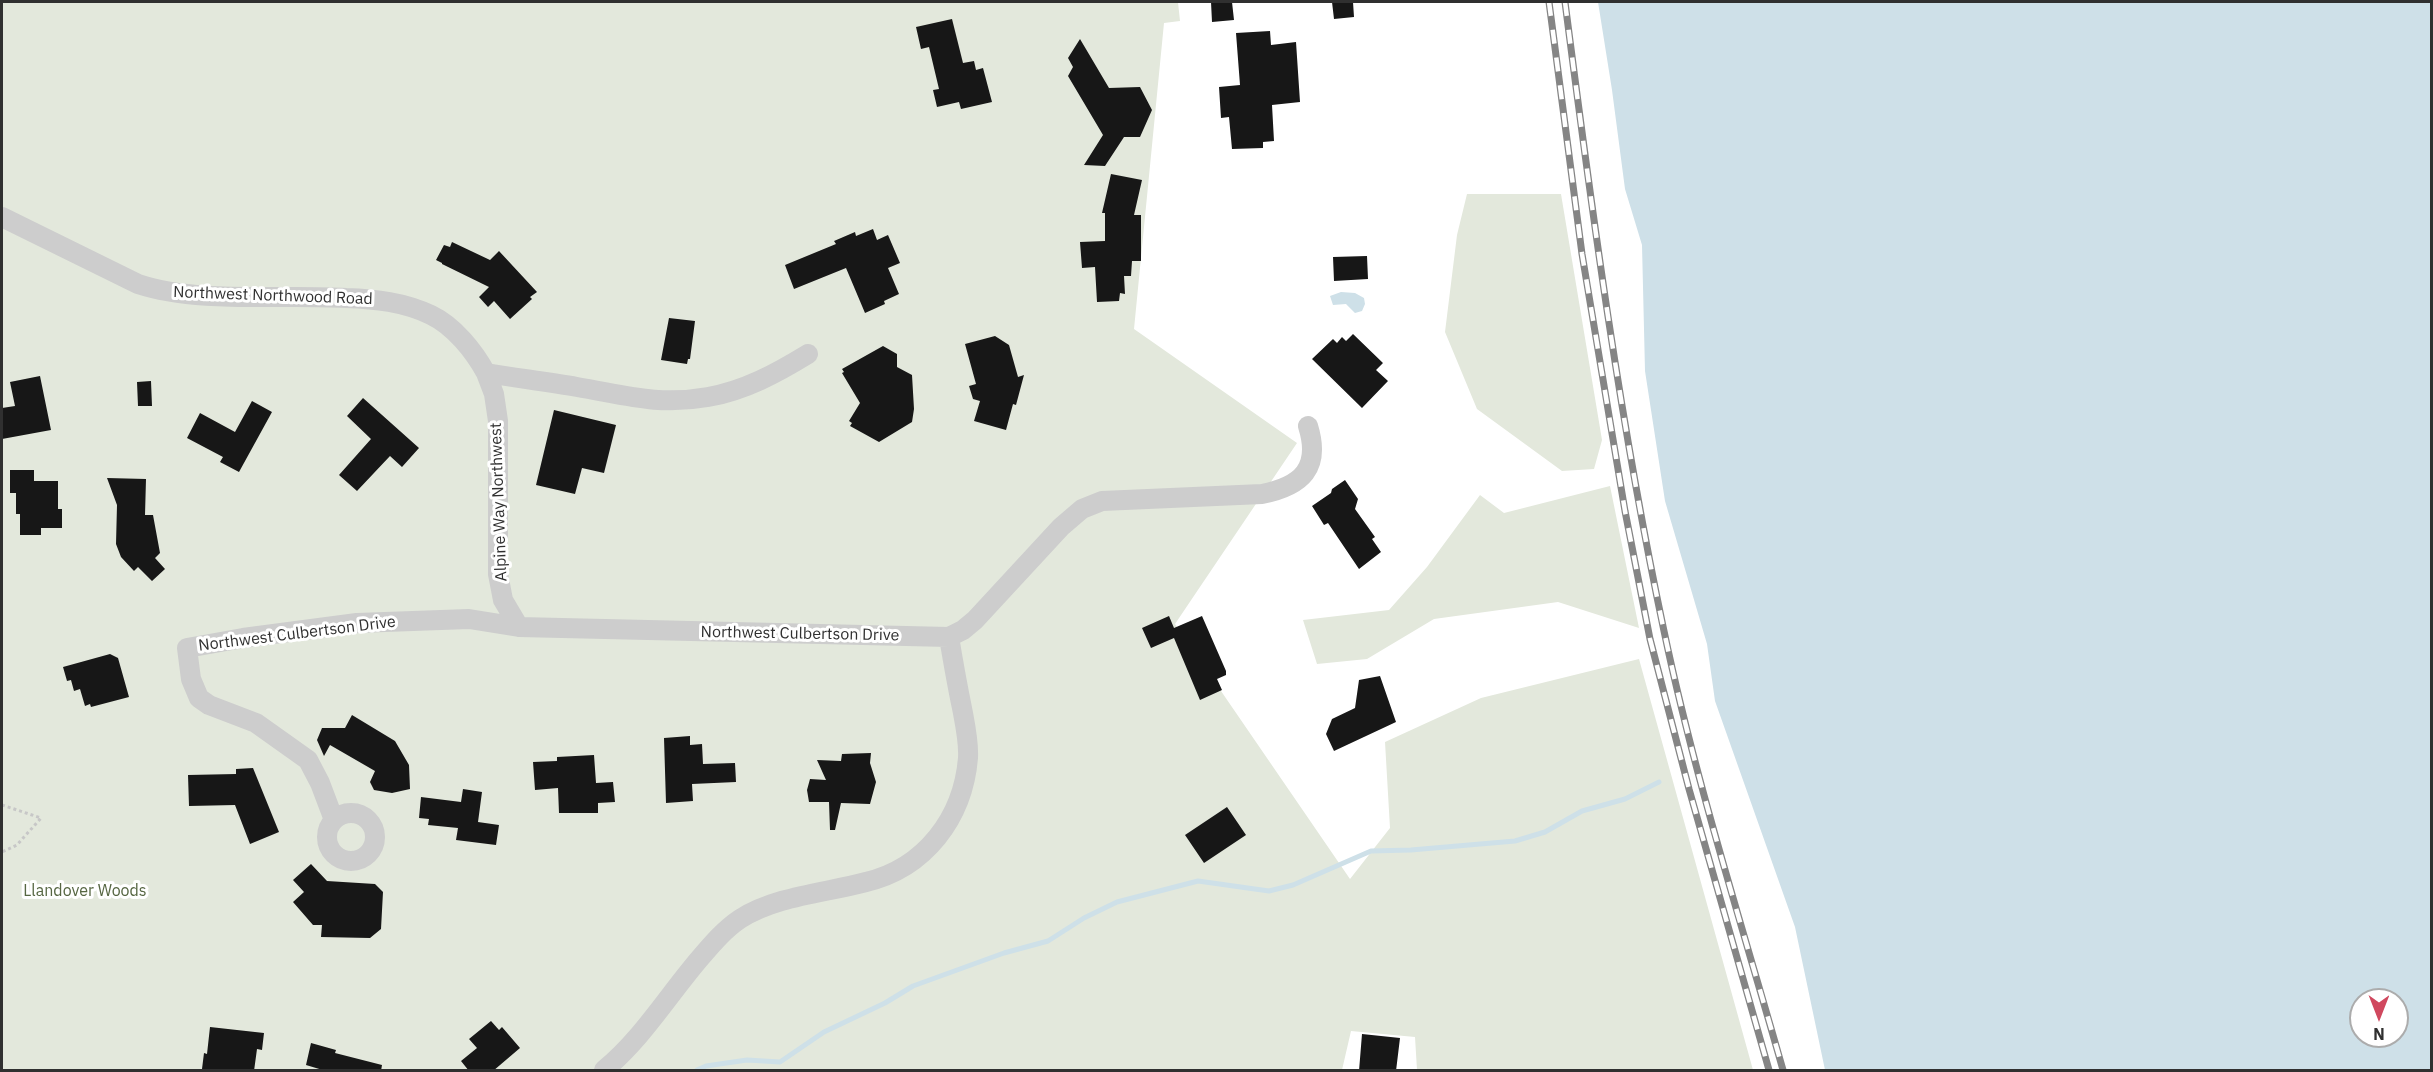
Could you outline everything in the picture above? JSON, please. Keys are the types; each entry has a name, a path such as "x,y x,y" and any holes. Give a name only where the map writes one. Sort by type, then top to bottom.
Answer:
{"street":[{"name":"Northwest Northwood Road","path":"2,217 138,284 161,292 186,295 317,296 370,299 404,304 433,316 457,336 476,355 486,373"},
{"path":"486,373 641,400 677,401 732,391 779,372 808,354"},
{"name":"Alpine Way Northwest","path":"486,373 494,394 498,421 498,574 503,600 519,627"},
{"path":"604,1071 629,1046 718,937 738,921 760,908 869,882 899,871 923,855 941,833 954,808 964,780 968,756 966,731 949,637 963,630 975,620 1060,527 1082,509 1102,501 1125,498 1262,494 1281,490 1297,482 1308,471 1312,458 1313,441 1308,426"},
{"name":"Northwest Culbertson Drive","path":"334,820 320,783 308,760 256,723 209,705 199,698 191,680 187,648 357,623 469,619 519,627 949,637"}],"path":[{"path":"2,805 41,818 17,845 2,852"}],"green space":[{"name":"Llandover Woods","path":"2,2 1178,2 1180,21 1164,23 1134,329 1297,443 1175,624 1350,879 1390,828 1385,742 1481,698 1639,659 1753,1070 1417,1070 1415,1037 1351,1031 1342,1070 2,1070"},
{"path":"1467,194 1561,194 1602,440 1594,469 1562,471 1477,409 1445,332 1457,235"},
{"path":"1610,486 1639,628 1558,602 1434,619 1367,659 1317,664 1303,620 1389,610 1427,567 1480,495 1504,513"}],"shaded area":[{"path":"1598,2 2431,2 2431,1070 1825,1070 1795,927 1715,701 1707,644 1665,501 1645,371 1642,245 1625,189"},
{"path":"1341,292 1355,293 1364,298 1365,304 1362,311 1355,313 1346,304 1333,305 1330,296"}],"building":[{"path":"1211,2 1232,2 1234,20 1212,22"},
{"path":"1332,2 1353,2 1354,17 1334,19"},
{"path":"952,19 963,63 974,61 976,70 983,68 992,102 961,109 959,102 937,107 933,90 939,89 929,47 921,49 916,27"},
{"path":"1270,31 1271,45 1296,42 1300,102 1272,105 1274,141 1263,142 1263,148 1232,149 1229,117 1221,118 1219,87 1240,85 1236,33"},
{"path":"1080,39 1109,88 1140,87 1152,110 1140,137 1124,137 1105,166 1084,165 1103,135 1068,76 1073,67 1068,58"},
{"path":"1111,174 1142,180 1134,215 1141,215 1141,261 1132,261 1131,276 1124,276 1125,294 1120,293 1119,301 1097,302 1095,267 1082,268 1080,242 1105,241 1105,213 1102,213"},
{"path":"873,229 877,240 888,235 900,263 888,268 899,294 884,301 885,304 865,313 846,268 794,289 785,265 836,244 834,241 855,232 856,236"},
{"path":"452,242 490,260 499,251 537,292 510,319 494,301 488,307 479,297 489,287 436,260 444,245 450,247"},
{"path":"1367,256 1368,279 1334,281 1333,257"},
{"path":"669,318 695,321 690,359 687,364 661,360"},
{"path":"1353,334 1383,363 1376,370 1388,381 1362,408 1312,359 1333,339 1337,343 1342,337 1346,341"},
{"path":"995,336 1009,345 1018,377 1024,375 1006,430 974,421 980,401 973,399 969,386 976,384 965,344"},
{"path":"883,346 897,354 897,367 912,375 914,409 912,422 879,442 850,426 852,423 849,421 860,403 842,373 844,372 842,369"},
{"path":"40,376 51,430 2,439 2,408 15,406 10,382"},
{"path":"151,381 152,406 138,406 137,382"},
{"path":"363,398 419,448 402,467 390,456 357,491 339,475 371,439 347,416"},
{"path":"252,401 272,412 239,472 220,462 223,457 187,438 200,413 235,432"},
{"path":"554,410 616,425 604,473 582,468 575,494 536,485"},
{"path":"10,470 34,470 34,481 58,481 58,509 62,509 62,528 41,528 41,535 20,535 20,514 16,514 16,493 10,493"},
{"path":"107,478 146,479 145,515 153,515 160,553 155,558 165,569 152,581 138,567 134,571 121,557 116,544 117,505"},
{"path":"1345,480 1358,499 1355,509 1375,537 1372,539 1381,552 1359,569 1328,523 1324,525 1312,506"},
{"path":"1169,616 1174,628 1202,616 1226,671 1226,675 1217,679 1222,690 1200,700 1174,638 1151,648 1142,628"},
{"path":"110,654 118,658 129,697 91,707 90,704 85,706 80,689 74,691 71,680 67,681 63,667"},
{"path":"1380,676 1396,722 1334,751 1326,734 1332,719 1355,708 1359,680"},
{"path":"352,715 395,741 409,765 410,789 392,793 374,790 370,782 375,771 330,745 324,756 317,740 322,728 345,728"},
{"path":"690,736 690,745 702,744 703,764 735,763 736,782 692,784 693,801 666,803 664,738"},
{"path":"871,753 870,763 876,782 870,804 841,803 835,830 830,830 829,802 809,802 807,790 810,779 826,780 817,760 841,761 842,754"},
{"path":"594,755 596,783 613,782 615,802 598,803 598,813 559,813 558,788 535,790 533,762 557,761 557,757"},
{"path":"253,768 279,832 250,844 235,805 189,806 188,775 236,774 236,769"},
{"path":"463,789 482,792 478,822 499,825 496,845 456,840 458,828 428,825 429,819 419,818 421,797 461,802"},
{"path":"1227,807 1246,835 1204,863 1185,835"},
{"path":"311,864 327,881 375,884 383,892 381,929 370,938 321,937 322,925 313,925 293,902 304,892 293,880"},
{"path":"491,1021 499,1030 502,1027 520,1048 493,1071 469,1071 461,1061 477,1048 469,1039"},
{"path":"210,1027 264,1033 262,1050 257,1049 254,1071 202,1069 204,1053 207,1054"},
{"path":"1362,1034 1400,1038 1396,1071 1359,1071"},
{"path":"311,1043 336,1050 335,1053 382,1065 381,1071 326,1071 306,1065"}],"waterway":[{"path":"697,1070 706,1066 747,1060 780,1062 824,1032 885,1003 913,986 1004,953 1048,941 1084,918 1117,902 1198,881 1269,891 1293,885 1371,851 1515,841 1545,832 1582,811 1625,799 1659,782"}],"railway":[{"path":"1549,2 1582,254 1625,511 1650,639 1689,789 1769,1070"},
{"path":"1565,2 1620,396 1648,553 1676,686 1704,797 1783,1070"}]}
